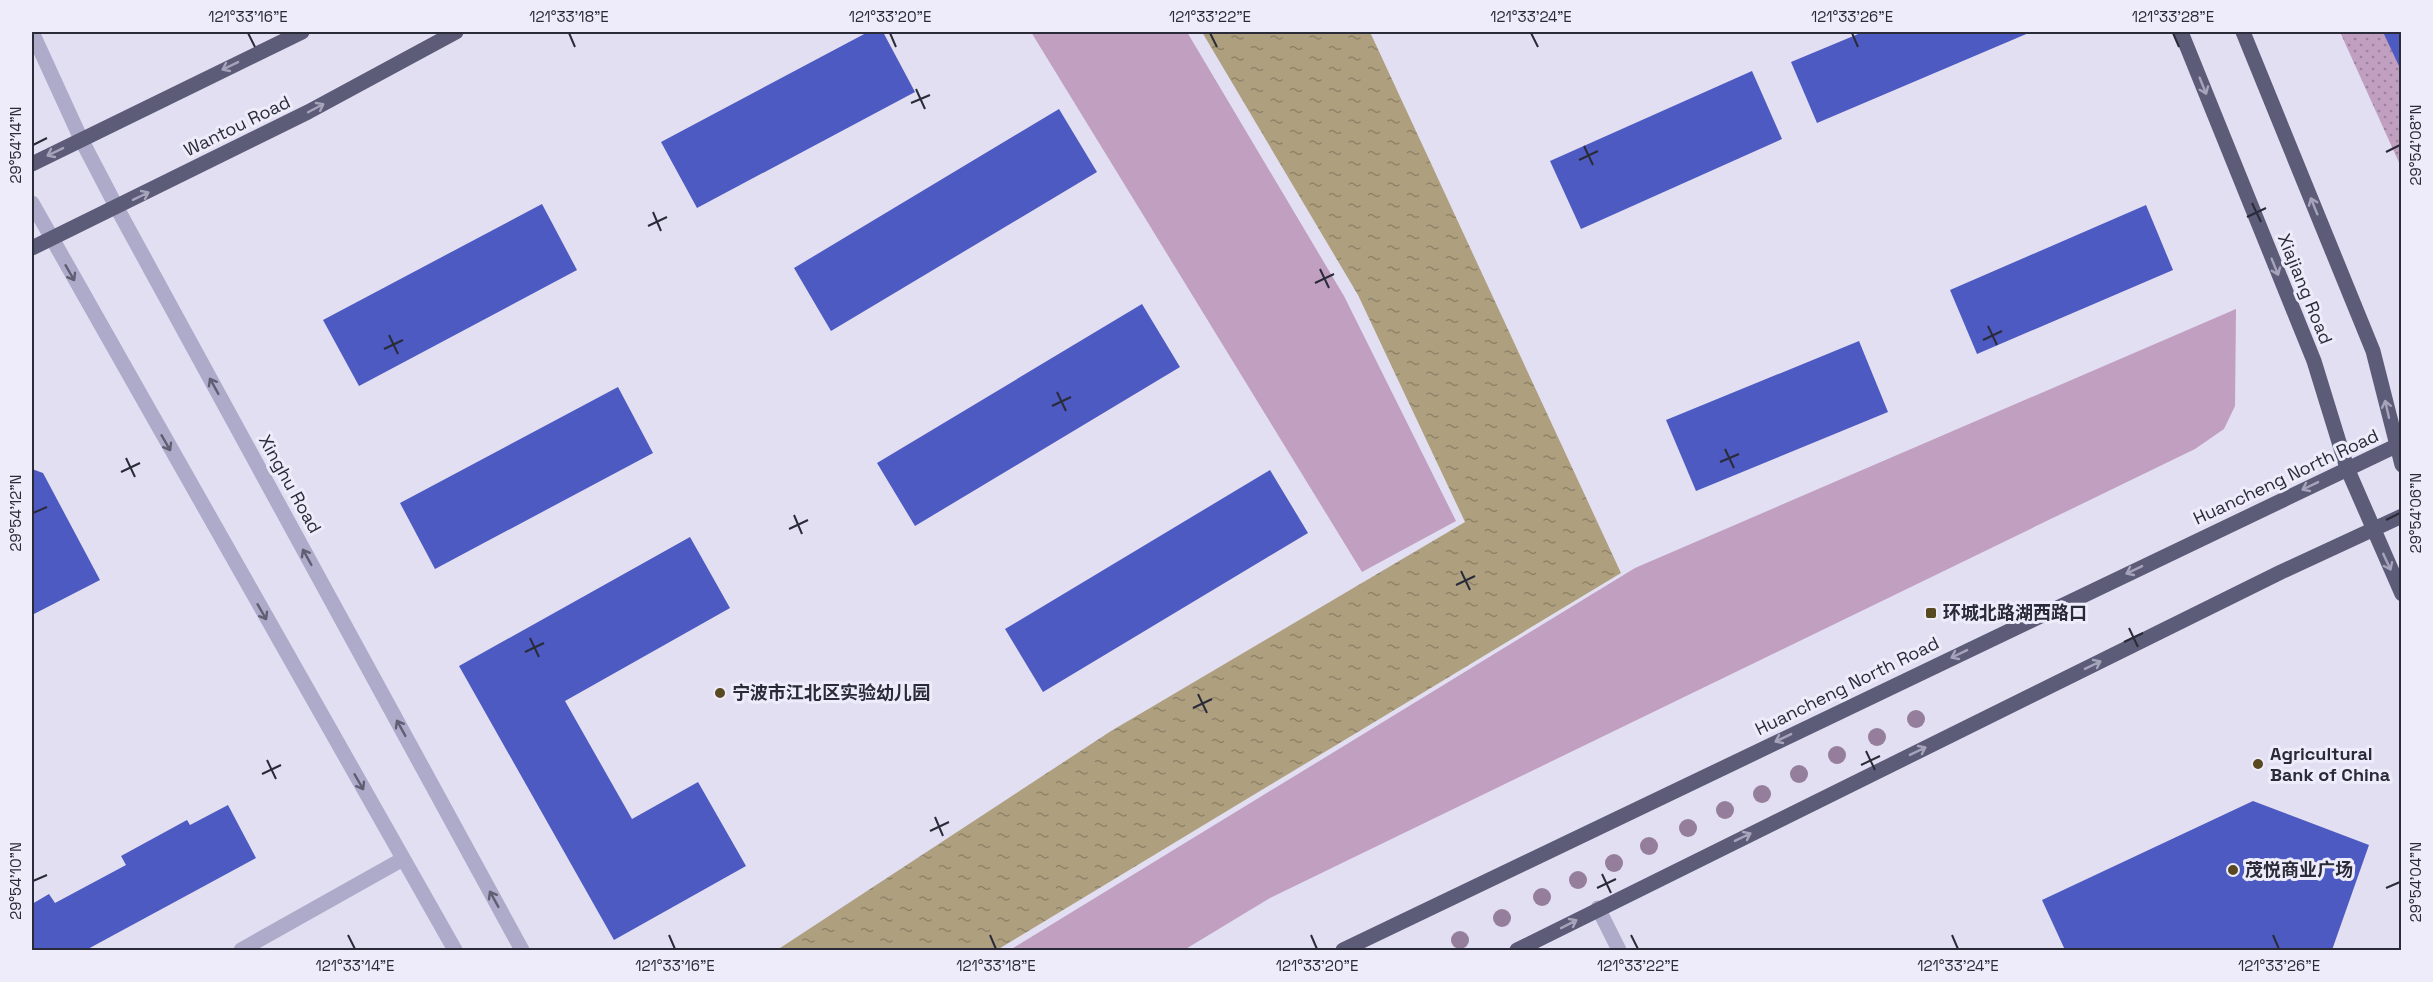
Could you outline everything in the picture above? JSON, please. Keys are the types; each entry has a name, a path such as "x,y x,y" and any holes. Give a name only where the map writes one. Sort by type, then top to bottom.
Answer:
{"main road":[{"path":"32,164 302,32"},
{"name":"Wantou Road","path":"32,248 308,112 456,32"},
{"name":"Xiajiang Road","path":"2181,32 2314,361 2347,468 2372,530 2402,594"},
{"path":"2243,32 2373,351 2402,465"},
{"name":"Huancheng North Road","path":"1343,951 2398,445"},
{"path":"1517,951 1598,908 2271,577 2402,516"}],"street":[{"name":"Xinghu Road","path":"32,32 81,140 117,208 522,951"},
{"path":"32,204 455,951"},
{"path":"241,951 403,859"},
{"path":"1598,908 1619,951"}],"shaded area":[{"path":"1031,32 1187,32 1344,296 1456,521 1362,572"},
{"path":"2340,32 2401,32 2401,167"},
{"path":"2236,309 2235,406 2224,429 2195,449 1270,898 1184,950 1010,950 1635,568"}],"water":[{"path":"1202,32 1370,32 1621,573 997,950 777,950 1111,731 1465,522 1358,295"}],"building":[{"path":"868,32 883,32 915,92 697,208 661,142"},
{"path":"1863,32 2031,32 1817,123 1791,62"},
{"path":"2383,32 2402,32 2402,65 2399,66"},
{"path":"1752,71 1782,139 1581,229 1550,161"},
{"path":"1059,109 1097,172 831,331 794,268"},
{"path":"542,204 577,270 359,386 323,320"},
{"path":"2146,205 2173,270 1977,354 1950,290"},
{"path":"1142,304 1180,367 915,526 877,463"},
{"path":"1859,341 1888,412 1696,491 1666,420"},
{"path":"618,387 653,453 435,569 400,503"},
{"path":"32,469 43,473 100,580 32,615"},
{"path":"1270,470 1308,533 1043,692 1005,629"},
{"path":"690,537 730,608 565,701 632,819 698,782 746,866 614,940 459,666"},
{"name":"茂悦商业广场","path":"2253,801 2369,845 2332,950 2065,950 2042,900"},
{"path":"228,805 256,858 86,950 32,950 32,904 49,894 55,903 126,865 121,856 187,820 190,825"}],"place":[{"name":"环城北路湖西路口","path":"1931,613"},
{"name":"宁波市江北区实验幼儿园","path":"720,693"},
{"name":"Agricultural Bank of China","path":"2258,764"},
{"name":"茂悦商业广场","path":"2233,870"}]}
